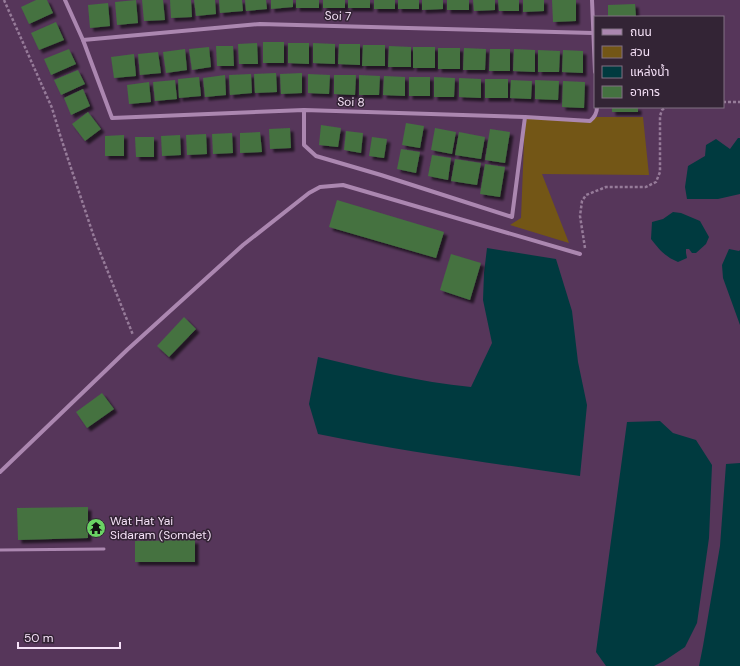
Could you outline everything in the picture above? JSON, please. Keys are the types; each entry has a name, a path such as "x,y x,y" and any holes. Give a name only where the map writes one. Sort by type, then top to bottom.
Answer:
{"street":[{"path":"65,0 83,40"},
{"path":"592,0 594,52"},
{"name":"Soi 7","path":"83,40 260,24 593,33"},
{"name":"Soi 8","path":"83,40 112,118 304,110 525,117 590,121 595,117 597,108"},
{"path":"304,110 304,145 316,156 381,175 512,218 525,117"},
{"path":"0,472 136,343 243,245 309,193 320,187 343,185 580,254"}],"lane":[{"path":"0,550 104,549"}],"path":[{"path":"4,0 52,108 94,237 136,343"},
{"path":"724,102 740,102"},
{"path":"580,254 585,250 580,216 582,201 586,195 606,187 646,188 656,182 660,172 660,116 662,110 665,108"}],"green space":[{"path":"525,117 590,121 595,117 643,117 649,175 542,174 569,243 510,225 521,218"}],"water":[{"path":"738,138 740,138 740,194 718,199 687,199 685,187 688,166 705,156 706,145 716,139 730,149"},
{"path":"673,212 681,213 700,221 709,237 706,244 696,253 692,253 689,249 686,249 687,258 678,262 660,250 651,239 652,222 663,219"},
{"path":"487,248 556,259 572,311 578,362 587,405 580,476 416,452 318,434 309,404 318,357 413,378 471,387 492,343 483,300"},
{"path":"729,249 740,250 740,325 723,278 722,265"},
{"path":"660,421 673,433 696,440 712,465 709,538 697,623 685,647 654,666 606,666 596,652 627,422"},
{"path":"740,463 740,666 699,666 720,546 726,464"}],"building":[{"path":"36,0 47,0 53,13 29,24 21,7"},
{"path":"136,0 138,23 117,25 115,2"},
{"path":"142,0 163,0 165,20 144,21"},
{"path":"170,0 191,0 192,17 171,18"},
{"path":"194,0 215,0 216,14 196,16"},
{"path":"219,0 242,0 243,11 220,13"},
{"path":"245,0 266,0 267,9 246,11"},
{"path":"271,0 293,0 293,7 271,9"},
{"path":"296,0 319,0 319,8 296,8"},
{"path":"323,0 345,0 345,8 323,8"},
{"path":"348,0 370,0 370,8 348,8"},
{"path":"374,0 395,0 395,9 374,9"},
{"path":"398,0 419,0 419,9 398,9"},
{"path":"422,0 443,0 443,9 422,10"},
{"path":"447,0 469,0 469,10 447,10"},
{"path":"473,0 495,0 495,10 474,11"},
{"path":"498,0 519,0 519,11 499,11"},
{"path":"523,0 544,0 544,11 523,12"},
{"path":"552,0 576,0 576,21 553,22"},
{"path":"108,3 110,26 90,28 88,5"},
{"path":"635,4 636,16 608,16 608,5"},
{"path":"56,22 64,40 39,50 31,33"},
{"path":"263,42 284,42 284,63 263,63"},
{"path":"257,43 258,64 239,64 238,44"},
{"path":"288,43 309,43 309,64 288,63"},
{"path":"313,43 335,44 335,64 313,63"},
{"path":"339,44 360,44 360,65 338,64"},
{"path":"363,45 385,45 385,66 362,66"},
{"path":"216,46 233,46 234,66 217,66"},
{"path":"389,46 411,47 411,67 388,67"},
{"path":"209,47 211,67 192,70 189,49"},
{"path":"413,47 435,47 435,68 413,68"},
{"path":"438,48 460,48 460,69 438,69"},
{"path":"464,48 486,49 485,70 463,70"},
{"path":"69,49 76,64 51,75 44,59"},
{"path":"185,49 187,70 166,73 163,52"},
{"path":"490,49 510,49 510,71 489,71"},
{"path":"514,49 535,50 535,72 513,71"},
{"path":"538,50 560,51 559,72 538,72"},
{"path":"563,50 583,51 583,73 562,72"},
{"path":"158,52 161,73 140,75 138,54"},
{"path":"134,54 136,76 114,78 111,57"},
{"path":"78,70 85,84 61,95 54,80"},
{"path":"276,73 277,92 255,93 254,74"},
{"path":"302,73 302,93 281,94 280,74"},
{"path":"251,74 252,93 230,95 229,75"},
{"path":"308,74 330,75 329,94 308,93"},
{"path":"225,75 226,95 205,97 203,78"},
{"path":"334,75 356,75 355,95 334,94"},
{"path":"359,75 380,76 379,95 359,95"},
{"path":"384,76 405,77 405,96 383,95"},
{"path":"199,77 201,96 179,98 178,79"},
{"path":"409,77 430,77 430,96 409,96"},
{"path":"434,77 455,78 454,97 434,97"},
{"path":"459,78 481,79 481,98 459,97"},
{"path":"485,79 508,79 508,98 485,98"},
{"path":"175,80 177,99 155,101 153,82"},
{"path":"511,80 532,81 531,99 510,98"},
{"path":"535,80 559,81 558,100 535,99"},
{"path":"563,81 585,82 584,108 562,107"},
{"path":"149,82 151,102 129,104 127,85"},
{"path":"83,89 90,106 71,115 64,98"},
{"path":"612,108 638,108 638,112 612,112"},
{"path":"88,112 101,129 85,141 72,124"},
{"path":"406,123 424,126 420,148 402,145"},
{"path":"321,125 341,128 338,147 319,145"},
{"path":"290,128 291,148 270,149 269,129"},
{"path":"435,128 456,132 452,154 431,150"},
{"path":"490,129 510,132 505,163 485,160"},
{"path":"346,131 363,133 361,153 344,150"},
{"path":"260,132 262,152 240,153 240,133"},
{"path":"459,132 485,137 481,159 455,155"},
{"path":"232,133 233,153 213,154 212,134"},
{"path":"206,134 207,154 187,155 186,135"},
{"path":"124,135 124,156 105,156 105,136"},
{"path":"180,135 181,155 162,156 161,136"},
{"path":"135,137 154,137 154,157 136,157"},
{"path":"372,137 387,139 384,158 369,156"},
{"path":"401,149 420,152 416,173 397,169"},
{"path":"432,155 451,158 448,180 428,176"},
{"path":"455,159 481,163 477,185 451,181"},
{"path":"485,164 505,167 500,197 480,194"},
{"path":"337,200 444,232 436,258 329,227"},
{"path":"451,254 481,263 470,300 440,290"},
{"path":"184,317 196,329 169,357 157,346"},
{"path":"102,393 114,409 87,428 76,412"},
{"path":"88,507 88,538 18,540 17,508"},
{"path":"195,540 195,562 135,562 135,541"}],"place":[{"name":"Wat Hat Yai Sidaram (Somdet)","path":"96,528"}]}
